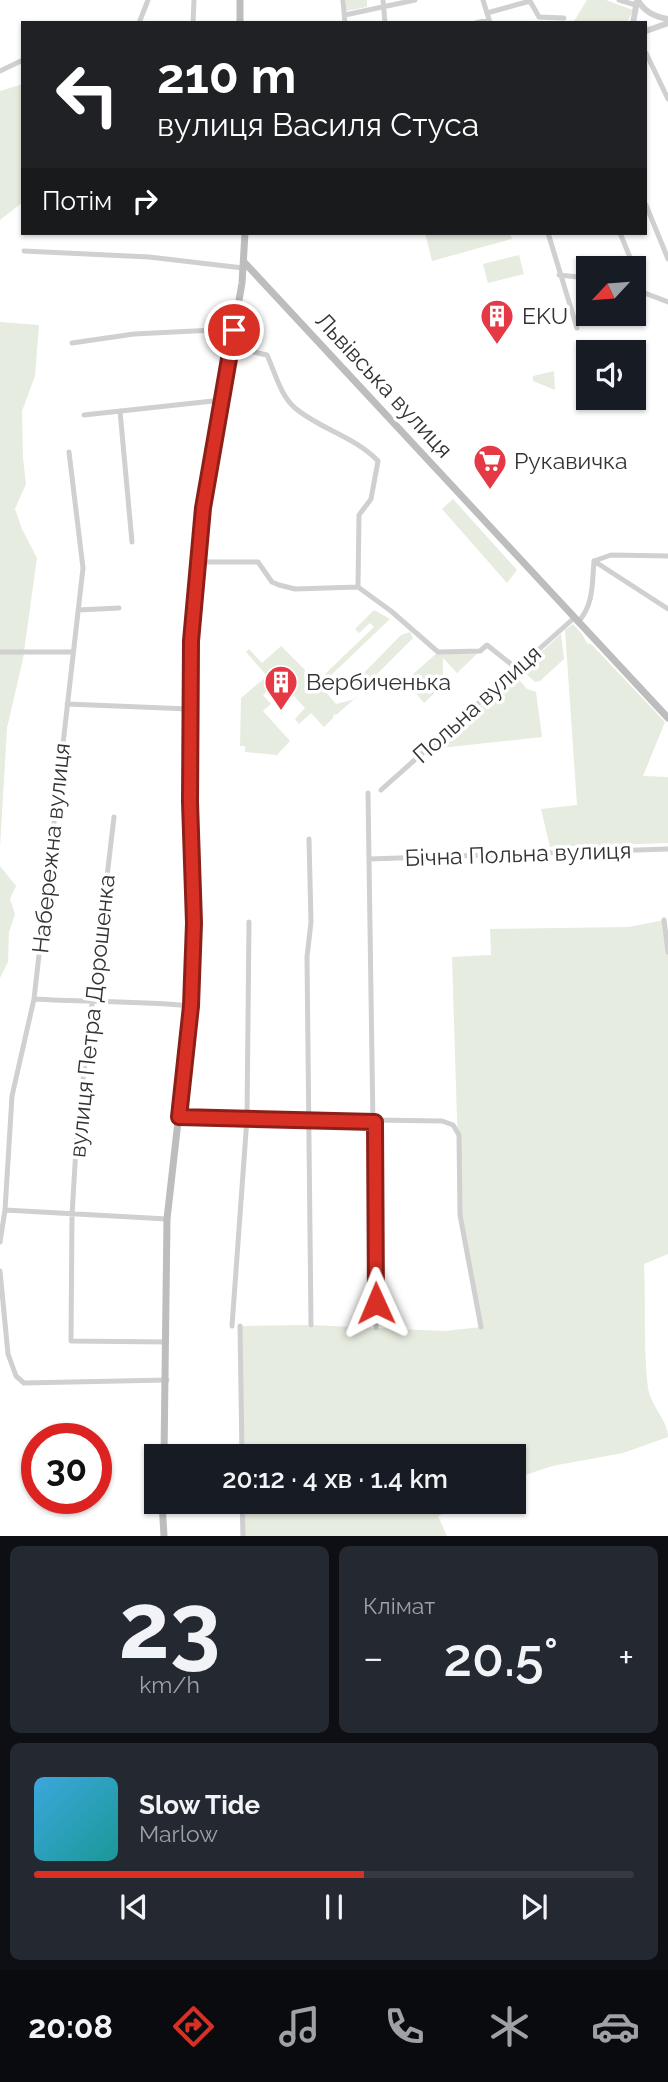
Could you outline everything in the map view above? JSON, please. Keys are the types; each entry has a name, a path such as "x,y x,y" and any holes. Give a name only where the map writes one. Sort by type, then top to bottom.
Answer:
{"main road":[{"path":"240,0 240,21"},
{"path":"164,1444 167,1219 191,1006 194,923 189,709 191,641 203,508 244,265 245,235"},
{"name":"Львівська вулиця","path":"244,265 668,718"},
{"path":"163,1514 164,1536"}],"street":[{"path":"140,21 148,0"},
{"path":"192,21 194,0"},
{"path":"343,0 345,21"},
{"path":"345,15 383,3 415,0"},
{"path":"483,0 489,18 529,0 538,17 564,18"},
{"path":"619,0 637,2 650,14 668,21"},
{"path":"633,21 637,2"},
{"path":"383,3 385,21"},
{"path":"647,31 668,21"},
{"path":"647,55 668,99"},
{"path":"0,71 21,61"},
{"path":"647,208 668,260"},
{"path":"549,235 577,328"},
{"path":"621,235 630,256"},
{"path":"24,251 244,265"},
{"path":"559,275 576,277"},
{"path":"646,293 668,302"},
{"path":"72,343 134,334 234,330"},
{"path":"231,347 267,355 293,407 353,442 378,461 371,499 359,515 358,587"},
{"path":"84,415 222,400"},
{"path":"120,411 132,542"},
{"name":"Набережна вулиця","path":"0,1242 5,1210 12,1096 34,999 83,568 69,452"},
{"path":"594,561 611,555 668,556"},
{"path":"576,620 585,614 590,601 594,561"},
{"path":"594,561 668,609"},
{"path":"198,562 258,562 272,582 288,588 358,587 391,611 438,652 480,651 487,645 517,669"},
{"path":"78,610 119,608"},
{"name":"Польна вулиця","path":"381,790 576,620"},
{"path":"0,652 73,652"},
{"path":"67,704 189,709"},
{"path":"368,793 376,1328"},
{"name":"вулиця Петра Дорошенка","path":"114,817 82,1075 72,1215 72,1341 166,1342"},
{"path":"309,839 311,922 307,957 311,1325"},
{"name":"Бічна Польна вулиця","path":"369,859 668,849"},
{"path":"664,920 668,952"},
{"path":"232,1326 247,1118 249,922"},
{"path":"34,999 142,1001 191,1006"},
{"path":"179,1117 442,1121 453,1125 459,1135 460,1215 481,1327"},
{"path":"5,1210 167,1219"},
{"path":"0,1271 8,1354 16,1376 24,1383 167,1380"},
{"path":"240,1326 242,1444"},
{"path":"242,1514 243,1536"}],"shaded area":[{"path":"346,0 367,0 367,7 346,11"},
{"path":"587,0 606,0 633,10 628,21 574,21"},
{"path":"21,85 21,204 0,220 0,91"},
{"path":"426,235 511,235 512,239 432,261"},
{"path":"519,255 524,274 488,283 483,264"},
{"path":"0,322 39,325 35,376 22,411 26,484 15,509 37,558 23,659 7,728 0,848"},
{"path":"554,371 555,390 533,381 533,376"},
{"path":"453,499 517,570 507,583 442,509"},
{"path":"374,610 390,619 326,680 325,674 374,627 370,623 359,633 355,629"},
{"path":"573,624 587,643 592,645 665,722 643,776 668,777 668,843 550,847 541,809 577,805 565,630"},
{"path":"410,632 413,638 366,685 352,693 348,689 401,635"},
{"path":"561,634 564,659 540,681 535,682 522,670"},
{"path":"281,646 305,670 304,675 315,686 319,684 336,704 358,696 334,714 324,727 311,713 299,724 295,719 305,708 294,696 283,706 277,701 288,690 284,691 275,683 263,695 271,704 263,711 290,741 277,755 245,752 245,746 240,746 241,698 267,676 246,652 249,649 262,663"},
{"path":"480,651 457,673 443,658 443,685 424,703 411,687 403,683 438,652"},
{"path":"515,675 527,689 536,692 542,737 440,748 439,743"},
{"path":"0,866 16,886 10,899 15,914 9,932 8,962 0,978"},
{"path":"664,920 668,948 668,1254 644,1264 648,1388 668,1437 623,1453 552,1466 526,1475 526,1444 242,1444 240,1326 311,1325 445,1331 481,1327 460,1215 452,957 491,955 490,929 629,927"},
{"path":"242,1514 442,1514 438,1516 447,1536 243,1536"}],"place":[{"name":"EKU","path":"497,346"},
{"name":"Рукавичка","path":"490,491"},
{"name":"Вербиченька","path":"281,712"}],"route":[{"path":"234,330 203,508 191,641 189,709 194,923 191,1006 179,1117 375,1122 376,1303"}]}
